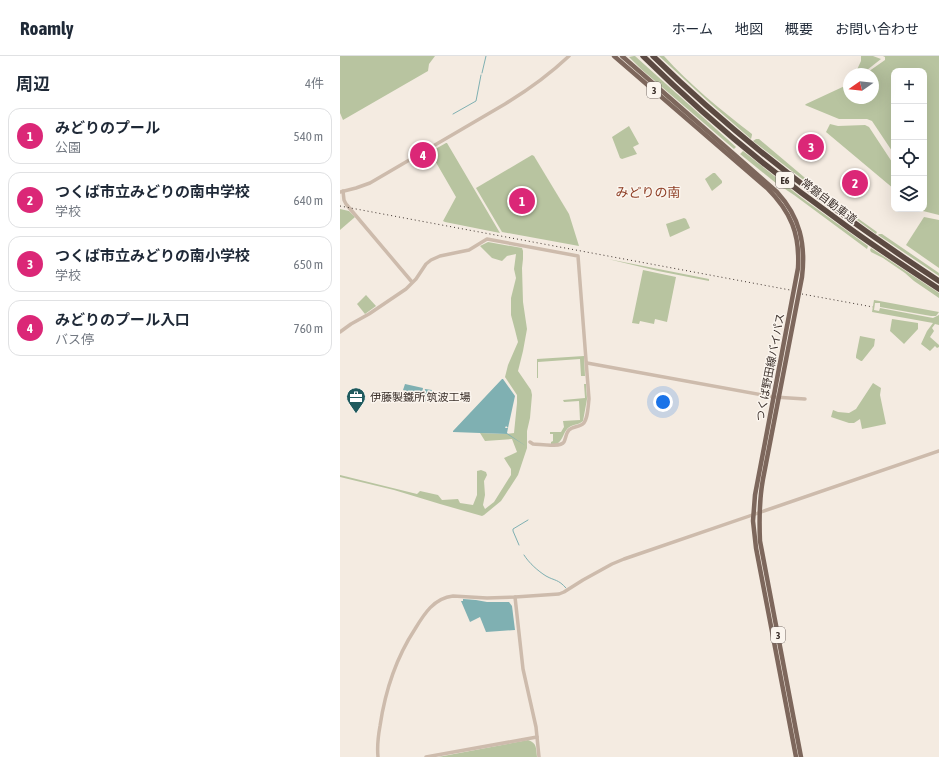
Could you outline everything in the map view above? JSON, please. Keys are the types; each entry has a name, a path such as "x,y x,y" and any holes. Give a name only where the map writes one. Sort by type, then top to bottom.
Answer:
{"highway":[{"name":"常磐自動車道","path":"643,56 714,122 780,176 847,227 939,289"},
{"name":"常磐自動車道","path":"652,56 720,118 813,194 877,240 939,281"}],"main road":[{"name":"つくば野田線バイパス","path":"614,56 767,188 780,202 794,229 797,242 798,268 763,479 759,513 760,541 801,757"},
{"name":"つくば野田線バイパス","path":"622,56 772,186 787,203 796,218 801,235 803,244 803,270 777,397 758,477 754,515 756,548 796,757"}],"street":[{"path":"412,282 346,204 342,192 370,183 505,104 540,81 569,56"},
{"path":"340,332 406,289 416,279 426,264 434,258 469,250 487,239 578,256 589,399 584,423 583,425 568,430 564,442 557,446 533,444 530,442"},
{"path":"587,363 777,397 805,399"},
{"path":"378,757 378,741 382,712 397,662 408,639 431,606 439,600 448,597 487,598 562,594 583,580 612,564 939,451"},
{"path":"515,597 523,669 536,727 539,757"},
{"path":"426,757 537,736"}],"green space":[{"path":"340,56 435,56 429,64 428,71 343,120 340,113"},
{"path":"635,56 736,147 734,149 629,57"},
{"path":"659,56 664,56 706,97 752,134 751,139 711,104"},
{"path":"861,56 873,56 881,59 870,68 858,68 861,61"},
{"path":"883,56 939,56 939,215 927,212 927,68 891,68 891,150 872,121 867,119 839,119 805,105 843,87 843,104 879,104 879,68 874,68 885,60 885,57"},
{"path":"830,124 838,126 865,125 869,127 891,160 891,186 826,132"},
{"path":"629,126 639,144 633,147 637,154 622,159 620,158 612,137"},
{"path":"759,139 817,188 877,232 876,234 753,141"},
{"path":"446,143 500,233 443,221 456,197 430,152"},
{"path":"743,151 802,198 868,246 867,249 794,195 782,188 740,154"},
{"path":"532,155 569,214 579,246 502,232 476,188"},
{"path":"715,173 722,183 712,191 705,179"},
{"path":"340,209 349,211 355,217 340,230"},
{"path":"924,217 939,220 939,268 906,245"},
{"path":"684,218 686,219 690,228 670,237 666,224"},
{"path":"882,234 939,273 939,276 878,235"},
{"path":"488,242 522,248 523,251 523,302 527,329 518,371 531,390 532,395 527,431 527,448 518,475 501,501 482,516 394,490 340,477 340,475 417,494 420,491 438,495 442,500 458,499 460,503 473,505 477,495 477,471 481,470 486,472 487,475 484,481 485,495 483,505 485,509 494,502 511,475 511,469 504,458 517,452 512,439 485,441 480,433 514,433 517,395 505,377 508,365 518,342 511,315 511,298 516,278 514,269 516,254 507,256 502,261 492,258 480,246"},
{"path":"871,248 939,293 939,298 883,258 871,252"},
{"path":"608,259 709,279 709,281 658,271"},
{"path":"643,270 676,277 667,322 655,319 654,324 640,321 639,324 632,323"},
{"path":"366,295 376,306 365,314 357,304"},
{"path":"874,300 939,312 936,316 931,316 880,307 880,303 875,303 874,310 879,311 880,308 933,318 939,315 939,325 935,324 932,328 934,331 930,337 939,345 939,347 937,348 935,346 930,351 921,344 927,331 933,323 872,312"},
{"path":"892,319 918,323 918,329 904,344 890,331"},
{"path":"860,336 875,339 874,346 862,361 856,358"},
{"path":"584,356 585,376 581,376 580,359 538,362 537,378 537,359"},
{"path":"873,383 881,388 880,395 886,424 862,429 860,419 854,423 849,423 831,417 833,410 849,413 856,409"},
{"path":"584,384 586,384 587,399 583,421 568,428 561,441 557,444 551,444 553,441 553,434 550,434 550,432 561,432 564,427 563,421 580,420 579,401 564,402 563,400 585,398"},
{"path":"528,740 535,744 537,757 438,757"}],"water":[{"path":"502,379 515,396 507,433 526,446 507,434 453,432 453,431"},
{"path":"405,384 423,388 422,393 425,389 432,390 430,397 426,396 425,399 430,400 429,402 411,398 412,394 421,397 422,395 403,390"},
{"path":"463,599 487,602 509,602 512,606 515,630 486,632 480,617 470,622 461,601 463,601"}],"waterway":[{"path":"482,73 486,56"},
{"path":"453,114 476,101 481,75"},
{"path":"519,545 513,529 528,520"},
{"path":"524,555 540,572 559,582 566,588"}],"railway":[{"path":"340,206 790,290"},
{"path":"802,294 873,307"}],"place":[{"name":"つくば市立みどりの南小学校","path":"811,147"},
{"name":"みどりのプール入口","path":"423,155"},
{"name":"つくば市立みどりの南中学校","path":"855,183"},
{"name":"みどりのプール","path":"522,201"},
{"name":"伊藤製鐵所 筑波工場","path":"356,414"}],"district":[{"name":"みどりの南","path":"648,192"}]}
